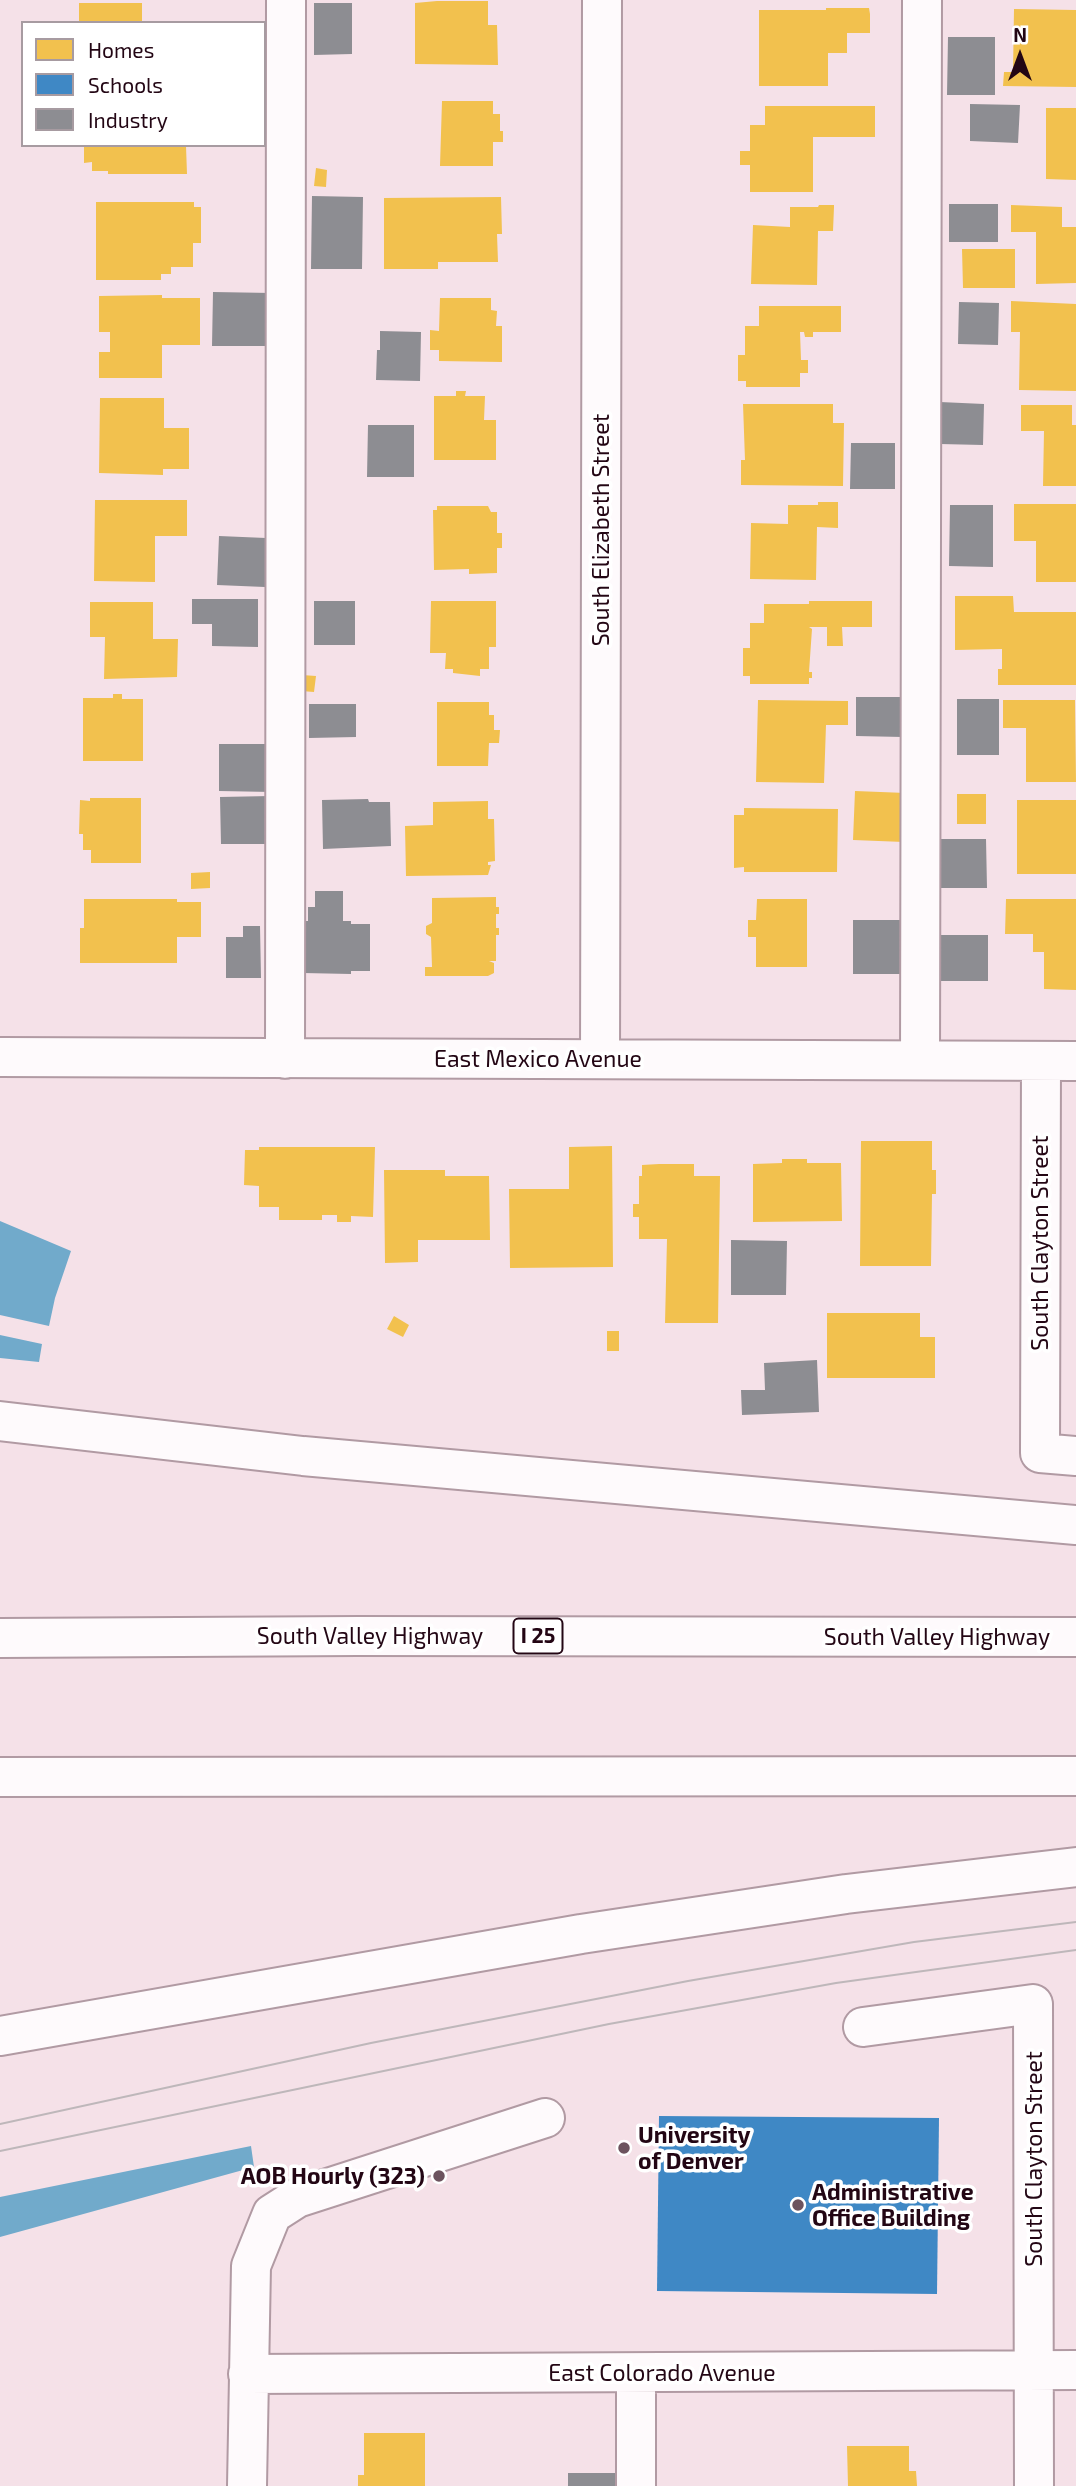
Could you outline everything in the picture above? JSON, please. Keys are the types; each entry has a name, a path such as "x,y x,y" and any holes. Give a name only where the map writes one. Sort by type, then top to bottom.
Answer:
{"main road":[{"path":"285,1059 286,0"},
{"name":"South Elizabeth Street","path":"600,1059 602,0"},
{"path":"920,1060 922,0"},
{"name":"East Mexico Avenue","path":"0,1057 1059,1061"},
{"name":"South Clayton Street","path":"1059,1061 1040,1452 1076,1456"},
{"path":"0,1421 303,1456 1076,1525"},
{"name":"South Valley Highway","path":"0,1638 1076,1637"},
{"path":"0,1777 1076,1776"},
{"path":"0,2036 594,1932 846,1894 1076,1867"},
{"name":"South Clayton Street","path":"863,2027 1033,2004 1034,2486"},
{"path":"247,2486 251,2266 272,2214 297,2198 545,2118"},
{"name":"East Colorado Avenue","path":"248,2374 1076,2370"},
{"path":"636,2373 636,2486"}],"water":[{"path":"0,1221 71,1251 55,1298 49,1326 0,1315"},
{"path":"0,1335 42,1344 39,1362 0,1358"},
{"path":"251,2146 254,2167 0,2237 0,2197"}],"building: Homes":[{"path":"488,1 488,25 497,25 498,65 415,64 415,3"},
{"path":"79,3 142,3 142,21 79,21"},
{"path":"869,8 870,14 870,33 847,33 847,53 828,53 828,86 759,86 759,10"},
{"path":"1014,9 1076,10 1076,87 1003,86 1004,72 1013,72"},
{"path":"442,101 493,101 493,114 500,114 503,142 493,142 493,166 440,166"},
{"path":"765,106 875,106 875,137 813,137 813,192 750,192 750,165 740,165 740,151 750,151 750,125 765,125"},
{"path":"1046,108 1076,108 1076,180 1046,179"},
{"path":"84,147 186,147 187,174 108,174 108,171 92,171 92,162 84,163"},
{"path":"316,168 327,170 326,187 314,186"},
{"path":"501,197 502,234 497,234 498,262 438,262 438,269 384,269 384,198"},
{"path":"96,202 194,202 194,207 201,207 201,243 193,243 193,267 171,267 171,274 161,274 161,280 96,280"},
{"path":"1011,205 1062,207 1062,227 1076,227 1076,283 1036,284 1036,232 1011,232"},
{"path":"790,207 834,207 833,231 818,231 817,285 751,284 753,225 790,227"},
{"path":"962,249 1015,249 1015,288 963,288"},
{"path":"162,295 162,298 200,298 200,345 162,345 162,378 99,378 99,352 110,352 110,332 99,332 99,296"},
{"path":"440,298 491,298 491,310 497,311 496,326 502,326 502,362 439,361 439,350 430,350 430,330 439,331"},
{"path":"1011,301 1076,304 1076,391 1019,390 1020,332 1011,332"},
{"path":"759,306 841,306 841,332 813,332 813,337 805,337 804,332 800,332 801,360 808,360 808,373 800,373 800,387 746,387 746,381 738,381 738,355 745,355 745,326 759,326"},
{"path":"456,391 466,391 465,396 485,396 484,420 496,420 496,460 434,460 434,396 456,396"},
{"path":"100,398 164,398 164,428 189,428 189,469 163,469 163,475 99,473"},
{"path":"743,404 833,404 833,423 844,423 843,486 741,485 741,460 745,460"},
{"path":"1021,405 1072,405 1072,425 1076,425 1076,486 1043,486 1044,431 1021,431"},
{"path":"95,500 187,500 187,536 155,536 155,582 94,581"},
{"path":"818,502 838,502 838,528 817,527 816,580 750,579 751,523 788,524 788,505 818,505"},
{"path":"1014,504 1076,504 1076,582 1036,582 1036,541 1014,541"},
{"path":"437,506 488,506 491,512 497,512 497,533 502,533 502,548 497,548 497,573 469,574 469,569 434,570 433,510 437,510"},
{"path":"955,596 1013,596 1014,612 1076,612 1076,685 998,685 998,669 1002,669 1002,649 955,650"},
{"path":"431,601 496,601 496,647 489,647 489,669 480,669 480,676 453,673 453,669 445,669 446,653 430,653"},
{"path":"809,601 872,601 872,627 842,627 843,646 827,646 827,627 809,627 812,629 809,672 812,672 812,678 809,678 809,684 750,684 750,676 743,676 743,648 750,648 750,623 764,623 764,604 809,604"},
{"path":"90,602 153,602 153,639 178,639 177,677 104,679 105,637 90,637"},
{"path":"302,675 316,676 314,692 301,691"},
{"path":"113,694 122,694 122,699 143,699 143,761 83,761 83,698 113,698"},
{"path":"758,700 848,701 848,725 826,725 824,783 756,782"},
{"path":"1003,700 1075,700 1076,782 1026,782 1026,728 1003,728"},
{"path":"437,702 489,702 489,715 494,715 494,730 500,730 499,743 489,743 488,766 437,766"},
{"path":"855,791 906,793 904,842 853,840"},
{"path":"957,794 986,794 986,824 957,824"},
{"path":"90,798 141,798 141,863 91,863 91,850 83,850 83,834 79,834 80,800 90,801"},
{"path":"1017,800 1076,800 1076,874 1017,874"},
{"path":"488,801 488,819 494,819 495,861 488,862 488,865 491,865 488,875 406,876 405,826 433,825 433,802"},
{"path":"744,808 838,809 837,872 744,872 744,867 734,868 734,815 744,815"},
{"path":"210,872 210,888 191,889 191,873"},
{"path":"496,897 499,914 496,914 496,928 499,928 499,935 496,935 496,961 489,961 494,963 494,973 488,976 425,976 425,967 432,967 431,937 426,934 426,926 432,923 432,898"},
{"path":"84,899 177,899 177,902 201,902 201,937 177,937 177,963 80,963 80,928 84,928"},
{"path":"757,899 807,899 807,967 756,967 756,937 748,937 748,920 756,920"},
{"path":"1006,899 1076,899 1076,990 1044,989 1044,952 1033,952 1033,934 1005,934"},
{"path":"861,1141 932,1141 932,1170 936,1170 936,1194 932,1194 931,1266 860,1266"},
{"path":"612,1146 613,1267 510,1268 509,1189 569,1189 569,1147"},
{"path":"259,1147 375,1147 373,1217 351,1216 351,1222 337,1222 337,1215 322,1215 322,1220 279,1220 279,1207 259,1207 259,1186 244,1185 245,1150 259,1150"},
{"path":"782,1159 807,1159 807,1163 841,1163 842,1221 753,1222 753,1164 782,1163"},
{"path":"694,1164 694,1176 720,1176 718,1323 665,1323 667,1239 639,1239 639,1217 633,1217 633,1204 639,1204 639,1176 642,1176 642,1165"},
{"path":"384,1170 445,1170 445,1176 489,1176 490,1240 418,1240 418,1262 385,1263"},
{"path":"827,1313 920,1313 920,1337 935,1337 935,1378 827,1378"},
{"path":"394,1316 409,1325 403,1337 387,1329"},
{"path":"607,1331 619,1331 619,1351 607,1351"},
{"path":"364,2433 425,2433 425,2486 358,2486 358,2475 364,2475"},
{"path":"847,2446 909,2446 909,2471 916,2471 917,2486 848,2486"}],"building: Schools":[{"name":"Administrative Office Building","path":"659,2116 939,2118 937,2294 657,2291"}],"building: Industry":[{"path":"314,3 352,3 352,54 314,55"},
{"path":"948,37 995,37 995,95 947,95"},
{"path":"970,104 1020,105 1018,143 970,141"},
{"path":"312,196 363,197 362,269 311,269"},
{"path":"949,204 998,204 998,242 949,242"},
{"path":"213,292 272,293 271,346 212,346"},
{"path":"959,302 999,303 998,345 958,344"},
{"path":"380,331 421,332 420,381 376,380"},
{"path":"940,402 984,404 983,445 940,444"},
{"path":"368,425 414,425 414,477 367,477"},
{"path":"851,443 895,443 895,489 850,489"},
{"path":"950,505 993,505 993,567 949,566"},
{"path":"219,536 266,538 265,587 217,585"},
{"path":"192,599 258,599 258,647 212,646 212,624 192,624"},
{"path":"314,601 355,601 355,645 314,645"},
{"path":"856,697 904,697 903,737 856,736"},
{"path":"957,699 999,699 999,755 957,755"},
{"path":"309,704 356,704 356,737 309,738"},
{"path":"219,744 272,744 272,792 219,791"},
{"path":"271,796 272,844 221,844 220,797"},
{"path":"368,799 369,802 390,802 391,846 323,849 322,800"},
{"path":"938,839 986,839 987,888 938,888"},
{"path":"315,891 343,891 343,921 370,924 370,971 351,971 351,974 303,973 303,921 308,921 308,907 315,907"},
{"path":"853,920 907,920 907,974 853,974"},
{"path":"243,926 260,926 261,978 226,978 226,937 243,937"},
{"path":"940,935 988,935 988,981 940,981"},
{"path":"731,1240 787,1241 786,1295 731,1295"},
{"path":"817,1360 819,1412 742,1415 741,1390 765,1390 764,1363"},
{"path":"568,2473 615,2473 615,2486 568,2486"}],"tram line":[{"path":"0,2124 371,2043 688,1981 914,1942 1076,1922"},
{"path":"0,2151 609,2024 836,1983 1076,1950"}],"place":[{"name":"University of Denver","path":"624,2148"},
{"name":"AOB Hourly (323)","path":"439,2176"},
{"name":"Administrative Office Building","path":"798,2205"}]}
